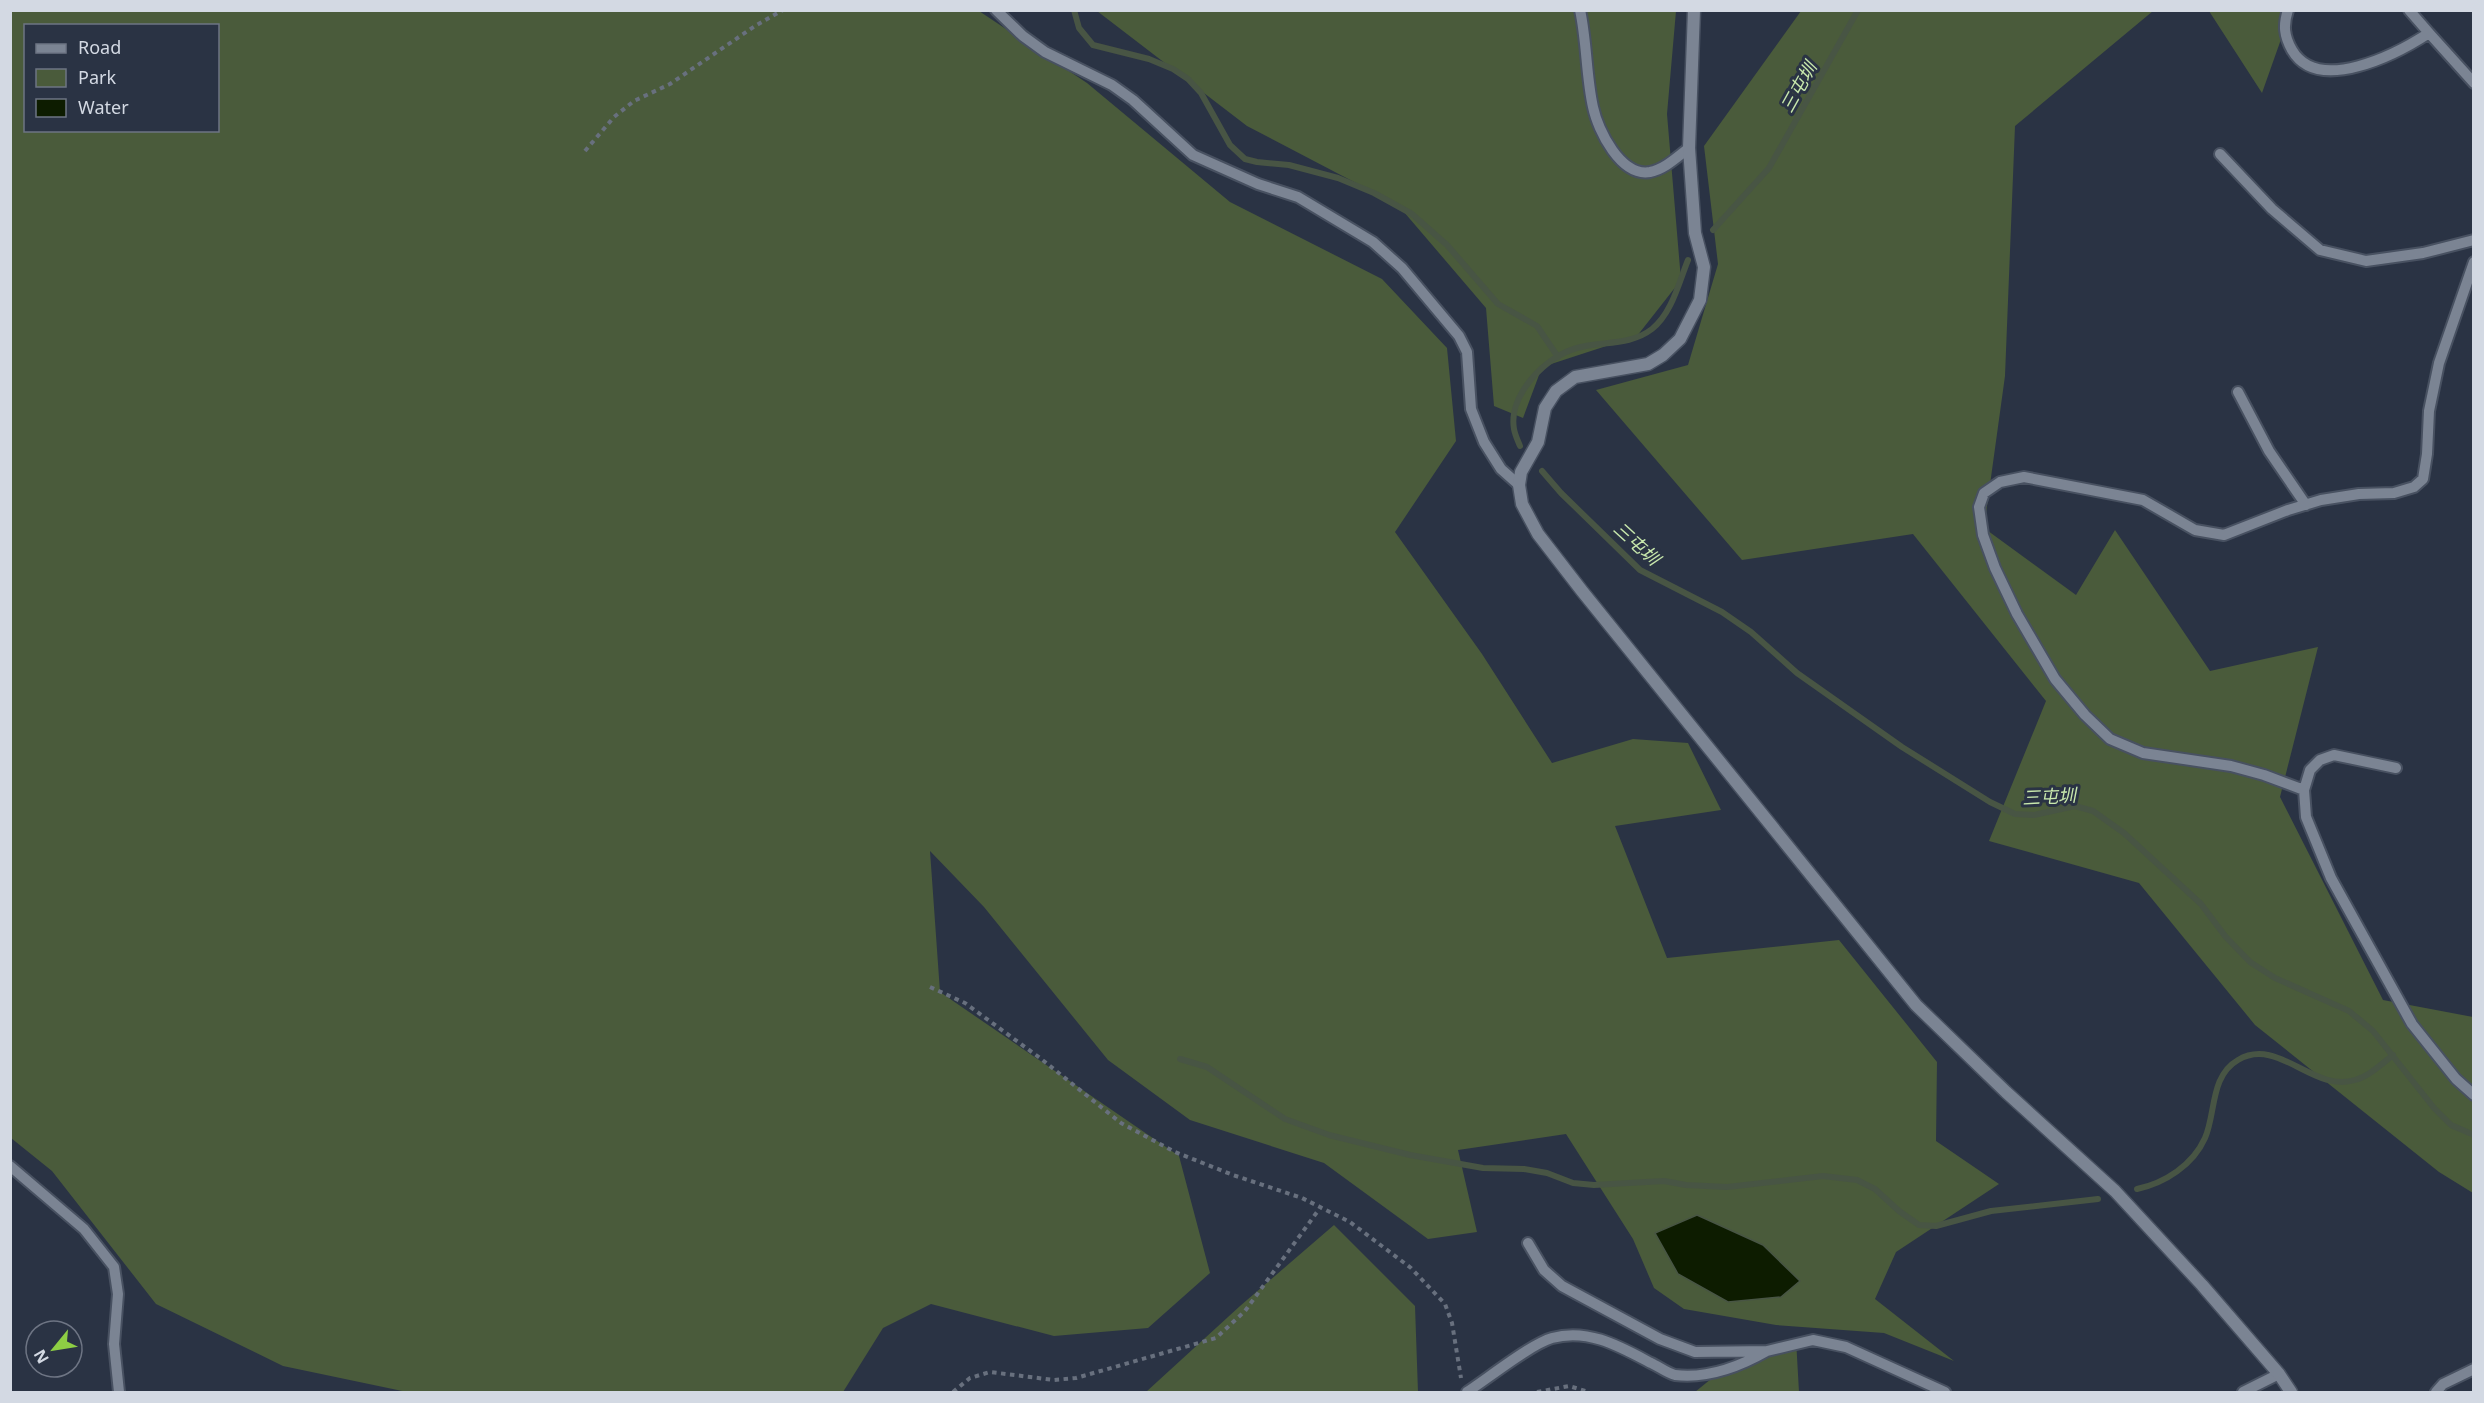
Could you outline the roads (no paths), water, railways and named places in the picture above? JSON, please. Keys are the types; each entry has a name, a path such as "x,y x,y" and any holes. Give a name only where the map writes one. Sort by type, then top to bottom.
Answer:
{"street":[{"path":"1694,10 1689,148 1695,233 1704,267 1700,300 1680,339 1663,356 1648,364 1575,377 1556,391 1545,408 1539,442 1521,472 1519,485 1522,504 1538,534 1567,572 1916,1005 2006,1092 2115,1191 2202,1285 2279,1374 2291,1392"}],"lane":[{"path":"996,10 1023,36 1045,52 1119,90 1193,155 1258,184 1298,197 1373,242 1402,268 1459,336 1467,352 1471,409 1484,442 1501,469 1519,485"},
{"path":"1580,10 1585,32 1593,109 1610,149 1631,169 1648,172 1664,166 1689,148"},
{"path":"2288,10 2284,23 2286,38 2294,53 2306,65 2321,71 2358,66 2395,52 2429,33"},
{"path":"2409,10 2474,83"},
{"path":"2220,154 2272,209 2320,249 2366,261 2423,253 2474,240"},
{"path":"2304,790 2231,766 2142,753 2110,739 2085,715 2055,679 2017,614 1987,546 1979,507 1984,493 2000,482 2024,477 2144,500 2195,531 2224,535 2306,505 2359,494 2394,493 2414,488 2423,479 2429,411 2439,363 2474,262"},
{"path":"2238,392 2269,451 2306,505"},
{"path":"2396,768 2334,755 2320,760 2310,770 2304,790 2306,817 2331,878 2412,1024 2456,1079 2474,1095"},
{"path":"10,1166 84,1229 114,1266 118,1294 114,1344 119,1392"},
{"path":"1528,1243 1544,1270 1562,1286 1660,1339 1695,1352 1767,1351 1813,1340 1846,1347 1945,1392"},
{"path":"1467,1392 1550,1338 1566,1335 1589,1335 1607,1341 1674,1375 1710,1374 1742,1365 1767,1351"},
{"path":"2436,1392 2443,1384 2474,1370"},
{"path":"2243,1392 2279,1374"}],"water":[{"path":"1697,1215 1763,1245 1800,1281 1781,1297 1728,1302 1678,1274 1655,1233"}],"waterway":[{"path":"1074,10 1079,28 1093,45 1149,59 1173,69 1188,79 1201,93 1230,145 1245,159 1289,165 1338,178 1374,193 1412,214 1447,245 1498,304 1537,326 1558,357"},
{"name":"三屯圳","path":"1713,230 1769,168 1858,10"},
{"name":"三屯圳","path":"1520,446 1514,431 1514,416 1517,403 1532,379 1542,368 1565,352 1635,338 1652,329 1670,306 1688,260"},
{"name":"三屯圳","path":"1542,471 1561,493 1640,570 1722,612 1751,632 1797,673 1902,747 1990,802 2015,814 2034,815 2075,806 2093,811 2124,833 2201,904 2225,936 2250,962 2275,978 2349,1011 2373,1031 2434,1108 2451,1125 2474,1135"},
{"path":"2137,1189 2168,1177 2193,1157 2205,1138 2218,1085 2229,1067 2238,1060 2253,1055 2267,1055 2282,1059 2325,1079 2340,1082 2365,1076 2393,1055"},
{"path":"1180,1059 1207,1067 1285,1119 1329,1135 1410,1155 1483,1168 1524,1169 1547,1173 1573,1183 1594,1185 1664,1181 1686,1185 1727,1187 1823,1176 1857,1180 1875,1189 1899,1211 1919,1225 1936,1226 1991,1211 2098,1199"}]}
